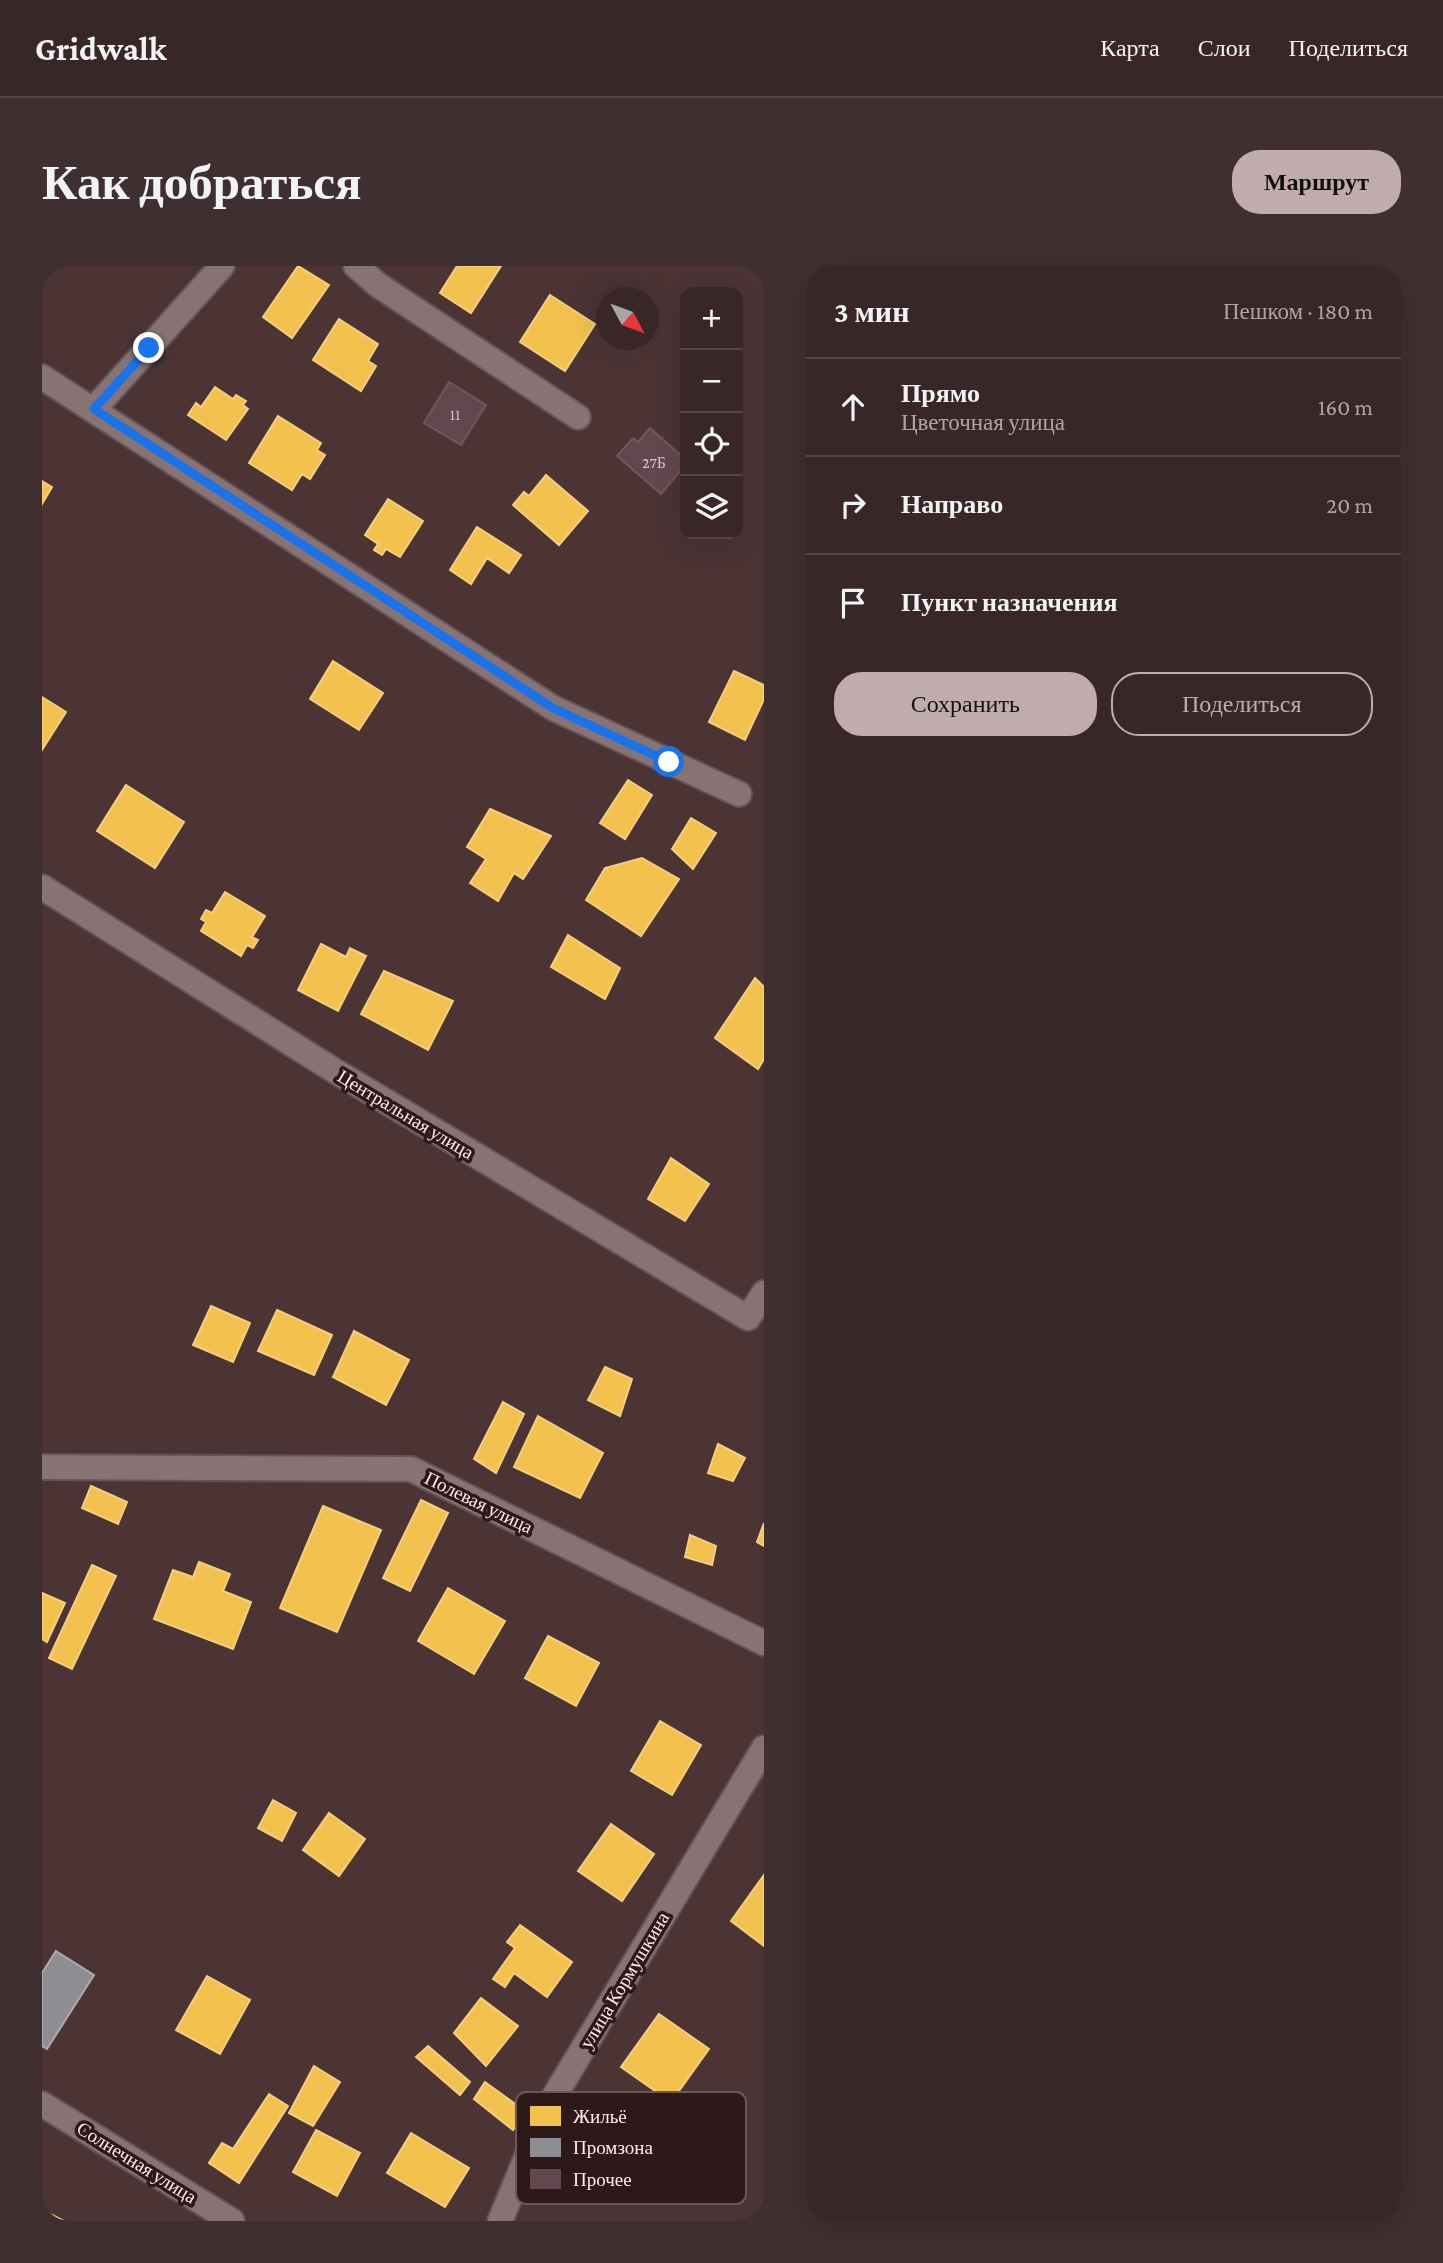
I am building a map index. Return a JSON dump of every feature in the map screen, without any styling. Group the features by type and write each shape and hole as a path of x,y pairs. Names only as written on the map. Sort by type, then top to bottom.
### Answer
{"street":[{"path":"94,409 222,266"},
{"path":"356,266 378,285 578,417"},
{"path":"42,377 553,708 739,794"},
{"name":"Центральная улица","path":"42,887 335,1072 748,1318 764,1293"},
{"name":"Полевая улица","path":"42,1467 411,1469 764,1643"},
{"name":"улица Кормушкина","path":"558,2092 764,1748"},
{"name":"Солнечная улица","path":"42,2104 232,2221"},
{"name":"улица Кормушкина","path":"500,2221 516,2183"}],"building: Жильё":[{"path":"298,266 329,285 292,338 263,317"},
{"path":"457,266 501,266 471,313 440,293"},
{"path":"550,295 595,324 565,371 520,342"},
{"path":"339,319 378,344 368,361 376,366 361,391 313,360"},
{"path":"215,387 233,399 236,395 246,401 243,405 248,409 226,440 188,415 196,403 201,407"},
{"path":"278,416 321,443 317,450 325,455 310,479 302,474 292,490 249,463"},
{"path":"546,475 588,511 559,545 513,505 524,492 529,496"},
{"path":"42,481 52,487 42,504"},
{"path":"388,499 423,521 400,557 386,549 382,555 374,550 378,544 365,535"},
{"path":"477,527 521,555 509,573 487,558 471,584 450,570"},
{"path":"333,661 383,693 359,730 310,699"},
{"path":"734,671 764,685 764,699 745,740 709,722"},
{"path":"42,697 66,712 42,750"},
{"path":"628,780 652,795 625,839 600,823"},
{"path":"126,785 184,822 155,868 97,831"},
{"path":"490,809 551,836 523,879 514,873 498,901 470,883 486,859 467,847"},
{"path":"691,818 716,833 693,869 672,849"},
{"path":"642,858 679,879 641,936 586,900 605,868"},
{"path":"225,892 265,916 252,937 258,940 253,948 247,945 241,956 201,931 206,922 201,919 206,910 212,913"},
{"path":"568,935 620,968 605,999 551,967"},
{"path":"321,944 346,957 350,948 366,956 338,1011 298,990"},
{"path":"384,971 453,1001 428,1050 361,1014"},
{"path":"755,978 764,987 764,1059 758,1069 715,1038"},
{"path":"671,1158 709,1184 685,1221 648,1199"},
{"path":"211,1306 250,1323 233,1362 193,1345"},
{"path":"277,1310 332,1335 314,1375 258,1351"},
{"path":"354,1331 409,1360 386,1405 333,1377"},
{"path":"605,1367 632,1379 620,1416 588,1400"},
{"path":"503,1402 524,1414 496,1473 474,1459"},
{"path":"538,1416 603,1453 580,1498 514,1467"},
{"path":"718,1444 745,1458 733,1481 708,1473"},
{"path":"91,1486 127,1502 118,1524 82,1508"},
{"path":"421,1500 448,1513 410,1591 383,1578"},
{"path":"323,1506 381,1530 337,1632 280,1608"},
{"path":"764,1523 764,1546 757,1542"},
{"path":"690,1535 716,1546 712,1565 685,1557"},
{"path":"199,1562 230,1574 223,1591 251,1602 233,1649 154,1619 173,1570 193,1577"},
{"path":"92,1565 116,1576 72,1669 49,1658"},
{"path":"448,1588 505,1621 474,1674 418,1641"},
{"path":"42,1593 65,1603 47,1642 42,1639"},
{"path":"548,1636 599,1663 576,1706 525,1678"},
{"path":"660,1721 701,1745 672,1795 631,1771"},
{"path":"273,1800 296,1813 282,1841 258,1828"},
{"path":"329,1813 365,1839 339,1876 303,1850"},
{"path":"611,1824 654,1854 622,1901 578,1871"},
{"path":"764,1875 764,1946 731,1921"},
{"path":"520,1925 572,1962 547,1997 514,1973 505,1987 493,1979 515,1948 507,1942"},
{"path":"207,1976 250,2000 220,2054 176,2030"},
{"path":"481,1998 518,2026 486,2066 454,2033"},
{"path":"659,2014 709,2049 678,2092 657,2092 621,2067"},
{"path":"428,2046 470,2082 460,2095 416,2057"},
{"path":"314,2066 340,2082 313,2126 289,2113"},
{"path":"485,2082 516,2104 516,2125 513,2130 474,2099"},
{"path":"269,2094 288,2106 239,2183 209,2163 222,2143 233,2149"},
{"path":"316,2130 360,2153 337,2196 293,2172"},
{"path":"411,2133 469,2168 445,2207 387,2173"},
{"path":"42,2210 64,2221 42,2221"}],"building: Промзона":[{"path":"56,1951 94,1975 47,2049 42,2046 42,1973"}],"building: Прочее":[{"path":"449,382 486,405 461,445 424,423"},
{"path":"650,428 680,455 680,471 661,494 617,456 633,438 638,442"}],"route":[{"path":"149,348 94,409 553,708 669,762"}]}
